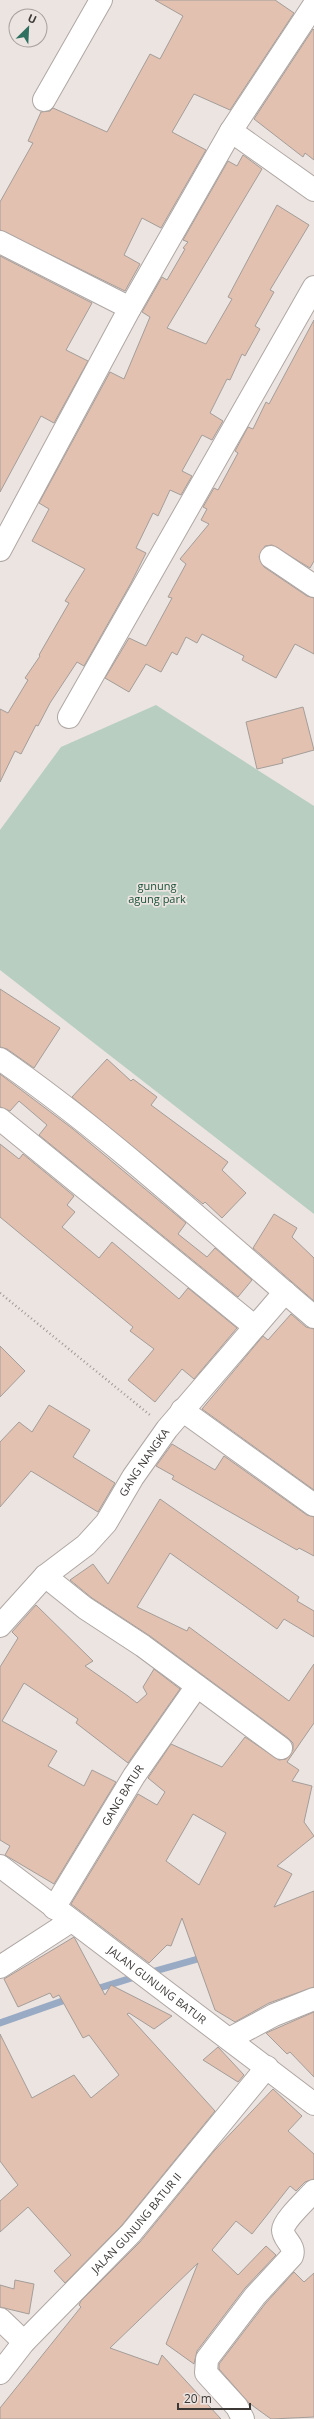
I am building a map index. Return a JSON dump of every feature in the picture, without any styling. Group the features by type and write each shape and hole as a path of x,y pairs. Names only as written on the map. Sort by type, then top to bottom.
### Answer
{"street":[{"path":"44,100 101,0"},
{"path":"0,550 130,308 231,131 314,5"},
{"path":"231,131 314,190"},
{"path":"0,242 130,308"},
{"path":"69,717 314,287"},
{"path":"271,557 314,586"},
{"path":"0,1059 33,1082 130,1161 314,1317"},
{"path":"0,1119 255,1327"},
{"name":"GANG NANGKA","path":"0,1626 45,1576 86,1545 106,1522 167,1428 285,1292"},
{"path":"182,1410 314,1505"},
{"path":"45,1576 85,1608 143,1646 281,1748"},
{"name":"GANG BATUR","path":"63,1914 134,1776 197,1686"},
{"name":"JALAN GUNUNG BATUR","path":"0,1866 314,2104"},
{"path":"0,1967 63,1914"},
{"path":"229,2039 274,2016 314,1999"},
{"name":"JALAN GUNUNG BATUR II","path":"0,2373 24,2342 131,2233 267,2067"},
{"path":"243,2419 236,2407 206,2373 207,2359 255,2296 292,2256 292,2248 283,2232 284,2224 314,2191"},
{"path":"0,2319 24,2342"}],"path":[{"path":"0,1293 167,1428"}],"green space":[{"name":"gunung agung park","path":"156,705 314,806 314,1214 0,970 0,830 61,747"}],"building":[{"path":"155,0 275,0 294,13 230,110 194,94 172,132 206,150 161,228 142,218 124,255 140,264 125,291 0,230 0,202 33,143 28,141 41,112 50,111 53,108 107,132 150,54 160,59 183,16"},
{"path":"313,29 314,160 305,153 303,157 254,119"},
{"path":"243,155 262,169 167,328 206,344 232,299 228,297 277,205 309,225 270,290 274,292 255,326 260,329 245,356 242,354 230,380 227,379 210,413 223,421 212,440 202,435 182,471 192,476 181,495 170,490 158,516 153,513 136,548 146,553 131,583 84,666 77,662 50,703 38,726 36,725 21,754 15,751 0,782 0,709 8,713 28,680 25,678 40,656 39,655 69,603 65,601 85,569 32,541 49,509 39,503 110,372 124,379 150,317 142,312 162,277 167,280 185,249 183,248 188,242 183,240 228,161 237,166"},
{"path":"0,256 92,303 66,350 88,361 54,423 41,416 0,492"},
{"path":"314,320 314,561 310,568 272,545 265,546 259,557 264,567 307,596 314,598 314,654 295,644 276,678 242,660 244,656 202,634 197,643 186,637 177,655 172,652 161,672 146,664 129,692 105,678 129,638 146,646 172,598 168,597 186,564 180,559 209,524 201,520 207,509 203,507 214,488 218,490 238,453 235,451 248,427 253,429 266,402 269,404"},
{"path":"303,707 314,750 282,759 283,763 257,769 246,722"},
{"path":"0,989 60,1028 34,1068 7,1049 0,1047"},
{"path":"107,1059 131,1081 133,1079 157,1097 151,1105 228,1162 222,1170 246,1193 222,1218 205,1202 203,1204 72,1097"},
{"path":"0,1074 73,1129 186,1223 178,1234 207,1257 215,1248 252,1280 238,1297 39,1135 47,1125 19,1101 10,1111 0,1107"},
{"path":"0,1144 19,1159 23,1154 74,1196 67,1205 75,1212 62,1227 99,1258 112,1242 179,1299 188,1288 237,1328 194,1379 182,1369 155,1402 128,1380 154,1349 130,1331 133,1327 0,1217"},
{"path":"274,1214 297,1228 292,1237 314,1258 314,1301 253,1248"},
{"path":"291,1314 306,1327 314,1329 314,1490 202,1409 263,1336 268,1340"},
{"path":"0,1346 25,1371 0,1397"},
{"path":"49,1405 90,1430 73,1457 115,1483 98,1512 31,1471 0,1507 0,1442 19,1422 32,1432"},
{"path":"172,1444 215,1470 224,1456 307,1515 314,1517 314,1556 299,1548 297,1550 172,1479 174,1476 156,1466"},
{"path":"160,1499 299,1597 297,1601 314,1611 314,1637 284,1619 277,1629 170,1553 137,1607 187,1631 189,1627 289,1701 314,1664 314,1723 287,1762 299,1770 292,1781 312,1786 304,1822 314,1836 277,1866 292,1874 274,1907 314,1891 314,1987 269,2003 235,2022 215,2010 182,1918 171,1946 167,1945 149,1963 71,1904 138,1794 157,1805 165,1792 148,1778 171,1744 222,1767 245,1737 279,1760 286,1759 293,1750 293,1743 150,1636 92,1598 70,1580 93,1564 108,1584","holes":["193,1814 226,1833 199,1885 166,1861"]},
{"path":"36,1605 93,1661 85,1666 137,1703 147,1694 143,1687 154,1669 180,1689 128,1763 76,1723 78,1719 24,1683 2,1721 57,1751 48,1766 84,1786 92,1770 116,1782 54,1884 5,1855 10,1846 0,1840 0,1667 18,1638 12,1632"},
{"path":"74,1937 105,1995 111,1985 172,2016 154,2029 129,2013 127,2014 215,2111 122,2225 65,2283 54,2271 71,2255 28,2207 0,2232 0,2201 18,2185 0,2161 0,2034 32,2098 74,2075 91,2098 119,2075 89,2035 83,2038 59,1995 53,1998 50,1993 18,2007 4,1979"},
{"path":"314,2012 314,2077 290,2052 287,2054 266,2033"},
{"path":"218,2047 244,2075 238,2082 203,2060"},
{"path":"273,2089 302,2116 288,2131 314,2154 314,2179 305,2182 296,2191 290,2186 252,2234 236,2221 212,2250 238,2275 266,2246 276,2255 245,2288 197,2351 194,2364 166,2344 198,2263 110,2348 158,2365 162,2355 221,2419 0,2419 0,2408 81,2307 79,2305 81,2301 140,2242 214,2151"},
{"path":"294,2272 304,2282 314,2273 314,2417 271,2419 249,2403 219,2369 219,2364 265,2304"},
{"path":"15,2280 34,2284 29,2314 0,2307 0,2285 14,2289"}],"waterway":[{"path":"148,1973 205,1957"},
{"path":"93,1990 138,1976"},
{"path":"0,2023 71,1998"}]}
